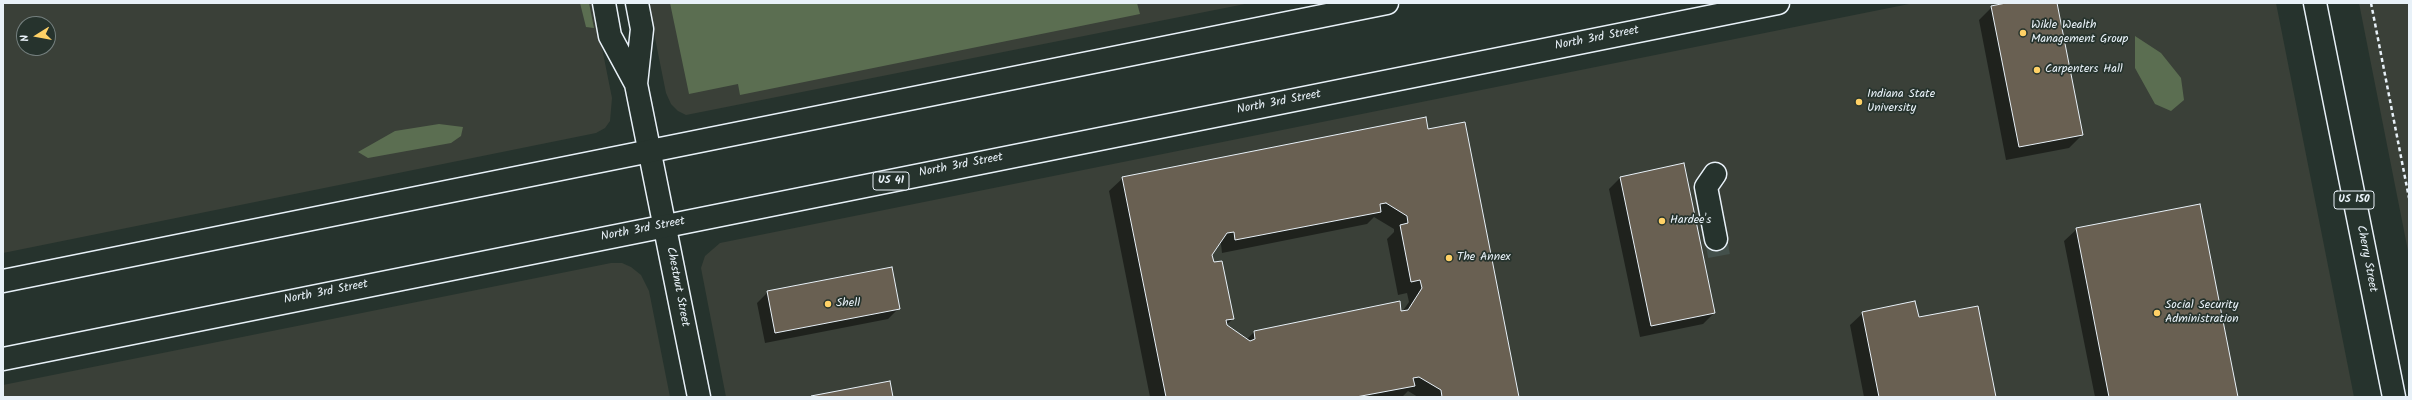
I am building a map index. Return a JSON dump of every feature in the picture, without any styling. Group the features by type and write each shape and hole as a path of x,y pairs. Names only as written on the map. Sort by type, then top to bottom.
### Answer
{"main road":[{"name":"Chestnut Street","path":"604,3 610,36 636,84"},
{"name":"Chestnut Street","path":"637,3 642,29 636,84 699,397"},
{"path":"3,281 1387,3"},
{"name":"North 3rd Street","path":"3,359 1753,5 1778,3"},
{"name":"Cherry Street","path":"2315,3 2394,397"},
{"path":"1715,174 1706,187 1716,239"}],"path":[{"path":"2372,3 2409,198"}],"shaded area":[{"path":"3,3 593,3 612,98 610,121 605,128 596,133 3,253"},
{"path":"648,3 1250,3 686,115 678,111 671,104 666,93"},
{"name":"Indiana State University","path":"1914,3 2276,3 2354,397 726,397 701,268 705,256 720,243"},
{"path":"2359,3 2409,3 2409,256"},
{"path":"611,263 622,263 631,267 641,275 649,291 670,397 3,397 3,385"}],"green space":[{"path":"580,3 589,3 594,28 586,27"},
{"path":"670,3 1137,3 1140,14 740,95 738,84 689,94"},
{"path":"2135,36 2161,53 2181,78 2184,100 2171,111 2155,104 2135,68"},
{"path":"439,124 463,127 461,136 451,143 368,158 358,152 395,131"}],"building":[{"name":"Carpenters Hall","path":"2006,3 2057,3 2083,135 2019,147 1991,6"},
{"name":"The Annex","path":"1426,117 1428,129 1465,122 1519,397 1442,397 1441,390 1419,377 1413,378 1415,386 1356,397 1166,397 1122,177","holes":["1386,203 1407,216 1408,223 1400,225 1411,282 1420,280 1422,288 1408,310 1401,311 1400,301 1254,331 1255,339 1250,341 1227,325 1226,320 1234,319 1222,261 1214,262 1212,255 1227,233 1234,232 1235,240 1381,212 1380,204"]},
{"path":"1684,163 1715,313 1651,326 1620,177"},
{"name":"Social Security Administration","path":"2200,204 2238,397 2109,397 2076,228"},
{"path":"892,267 900,309 775,333 767,291"},
{"path":"1915,301 1919,317 1978,306 1996,397 1879,397 1862,312"},
{"path":"890,381 893,397 811,396"}],"tunnel":[{"path":"1716,239 1719,256"}],"place":[{"name":"Wikle Wealth Management Group","path":"2023,33"},
{"name":"Carpenters Hall","path":"2037,70"},
{"name":"Indiana State University","path":"1859,102"},
{"name":"Hardee's","path":"1662,221"},
{"name":"The Annex","path":"1449,258"},
{"name":"Shell","path":"828,304"},
{"name":"Social Security Administration","path":"2157,313"}]}
